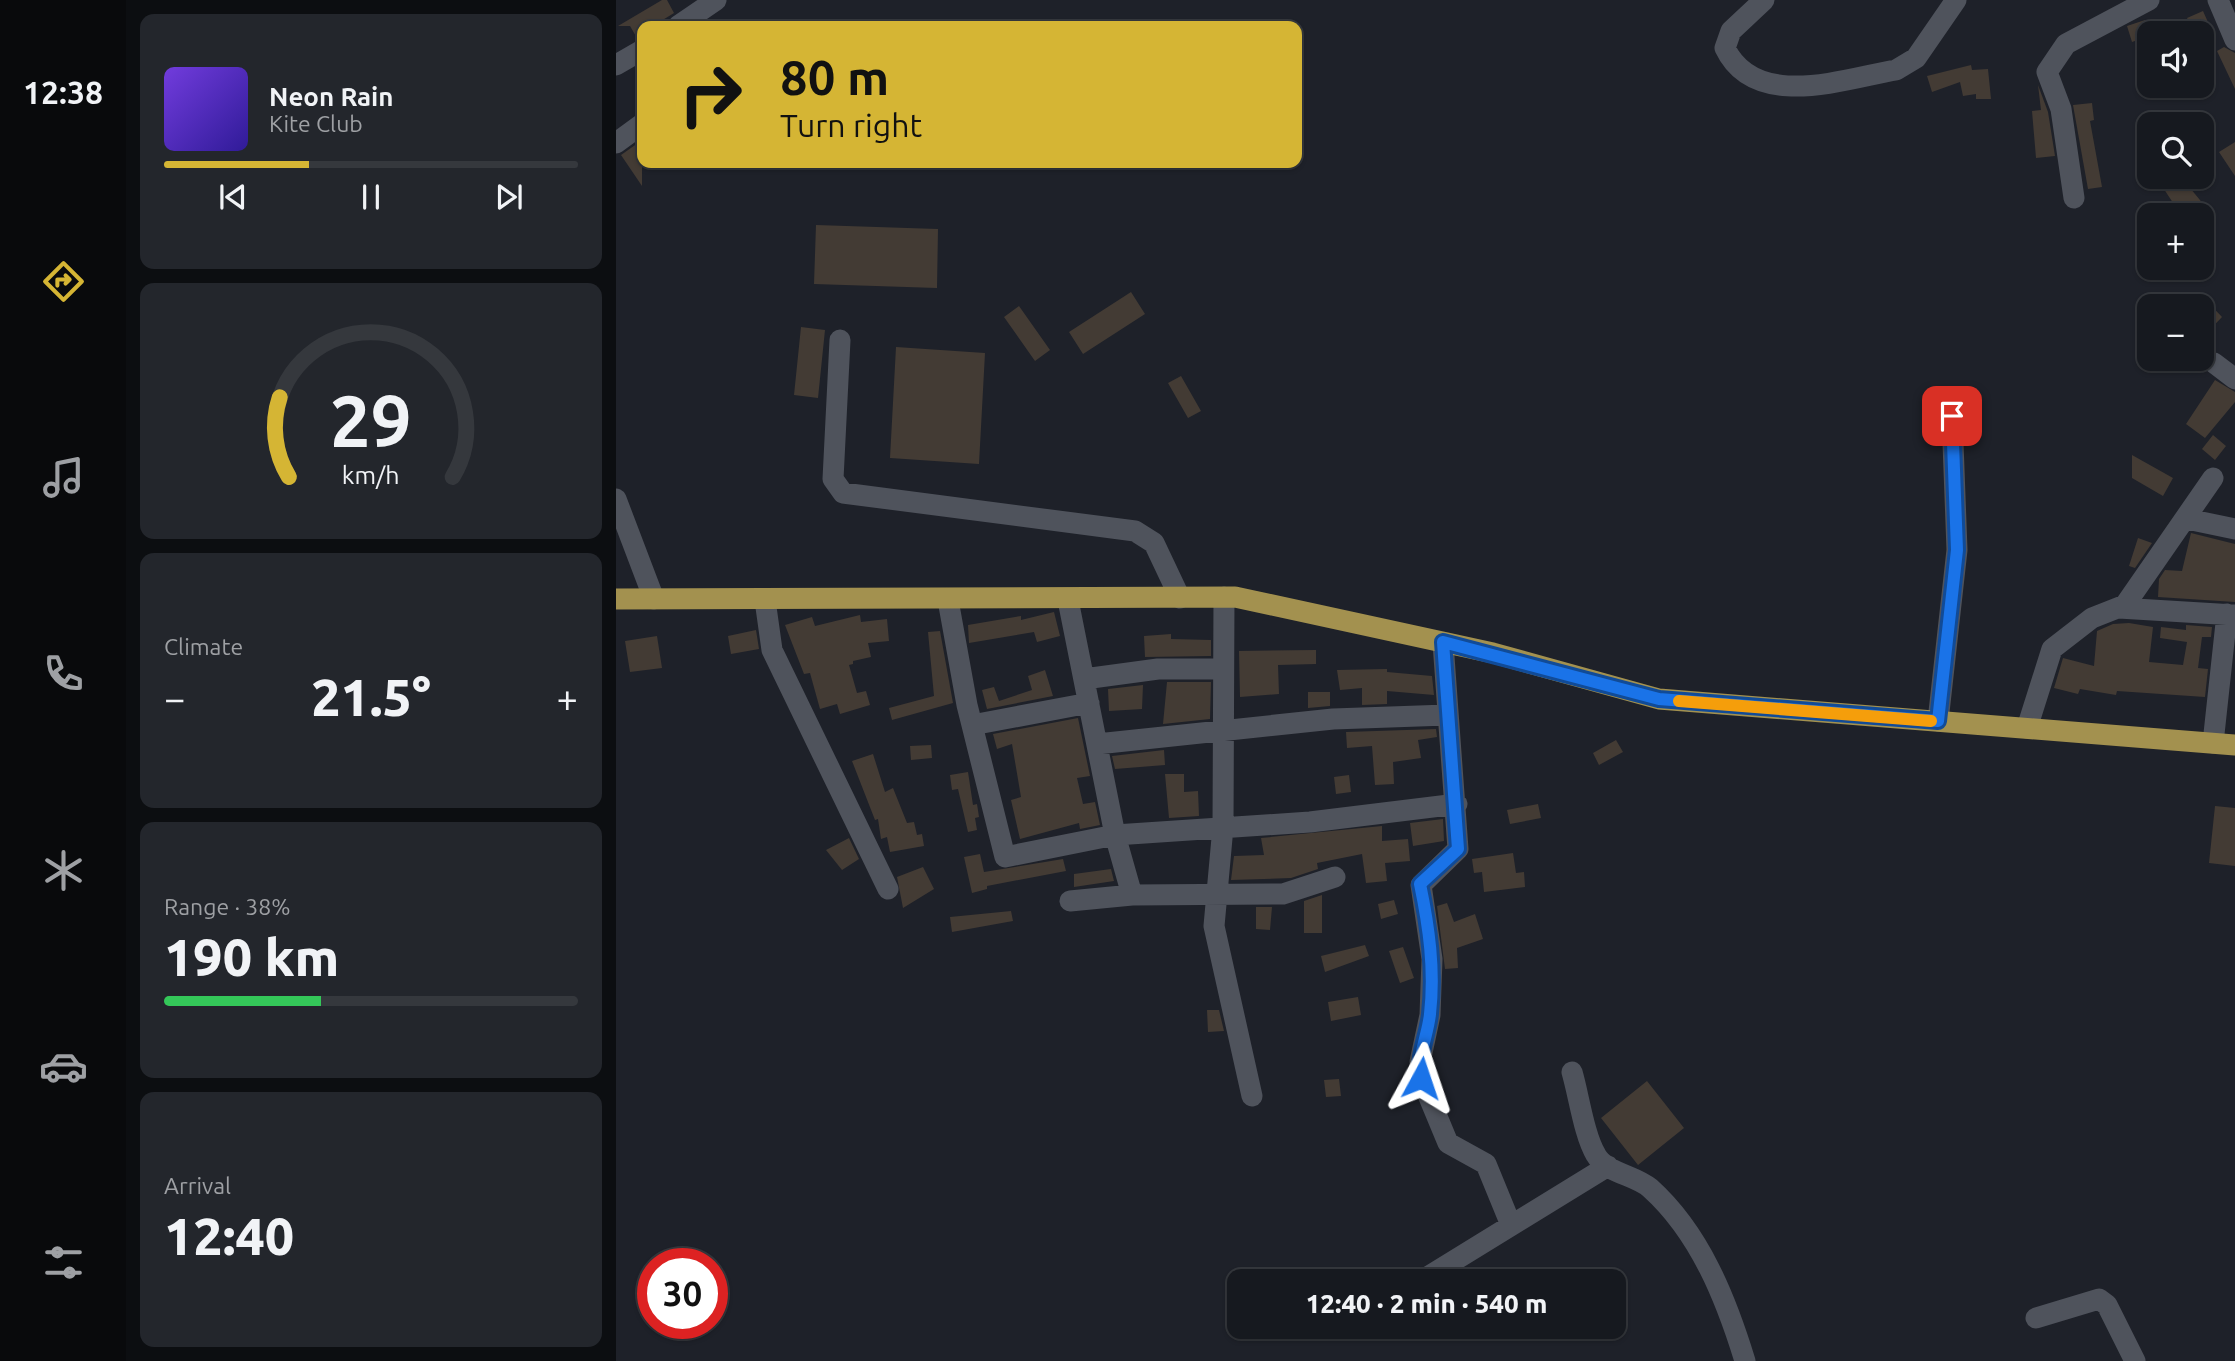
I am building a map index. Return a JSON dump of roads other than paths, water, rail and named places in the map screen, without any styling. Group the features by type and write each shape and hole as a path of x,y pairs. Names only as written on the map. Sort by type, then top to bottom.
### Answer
{"main road":[{"path":"616,600 1068,600 1235,597 1443,642 1659,699 2235,744"}],"street":[{"path":"685,21 716,0"},
{"path":"1764,0 1731,30 1725,48 1735,64 1745,73 1797,88 1896,70 1908,65 1956,0"},
{"path":"2074,198 2061,110 2047,72 2066,44 2149,0"},
{"path":"2218,0 2235,40"},
{"path":"616,65 637,53"},
{"path":"616,143 637,128"},
{"path":"840,341 833,479 843,493 1135,531 1154,543 1180,598"},
{"path":"2214,363 2235,379"},
{"path":"1938,721 1957,550 1952,416"},
{"path":"2027,728 2052,649 2092,618 2119,608 2128,601 2213,478"},
{"path":"616,499 654,600"},
{"path":"2187,519 2235,529"},
{"path":"1224,597 1223,827 1214,926 1252,1096"},
{"path":"765,600 772,650 888,889"},
{"path":"948,600 972,725 1005,856 1115,835 1310,822 1457,804"},
{"path":"1068,600 1115,835 1132,895"},
{"path":"2119,608 2231,615 2213,743"},
{"path":"1443,642 1447,715 1457,804 1458,849 1420,884 1432,959 1430,1015 1420,1070 1444,1137 1452,1147 1486,1164 1511,1225"},
{"path":"1084,679 1157,669 1223,669"},
{"path":"972,725 1088,703"},
{"path":"1097,744 1223,733 1333,719 1447,715"},
{"path":"1070,901 1132,895 1283,894 1335,877"},
{"path":"1572,1072 1594,1153 1608,1166 1645,1184 1687,1230 1727,1304 1745,1361"},
{"path":"1440,1269 1608,1166"},
{"path":"2036,1318 2099,1299 2107,1305 2135,1361"}]}
